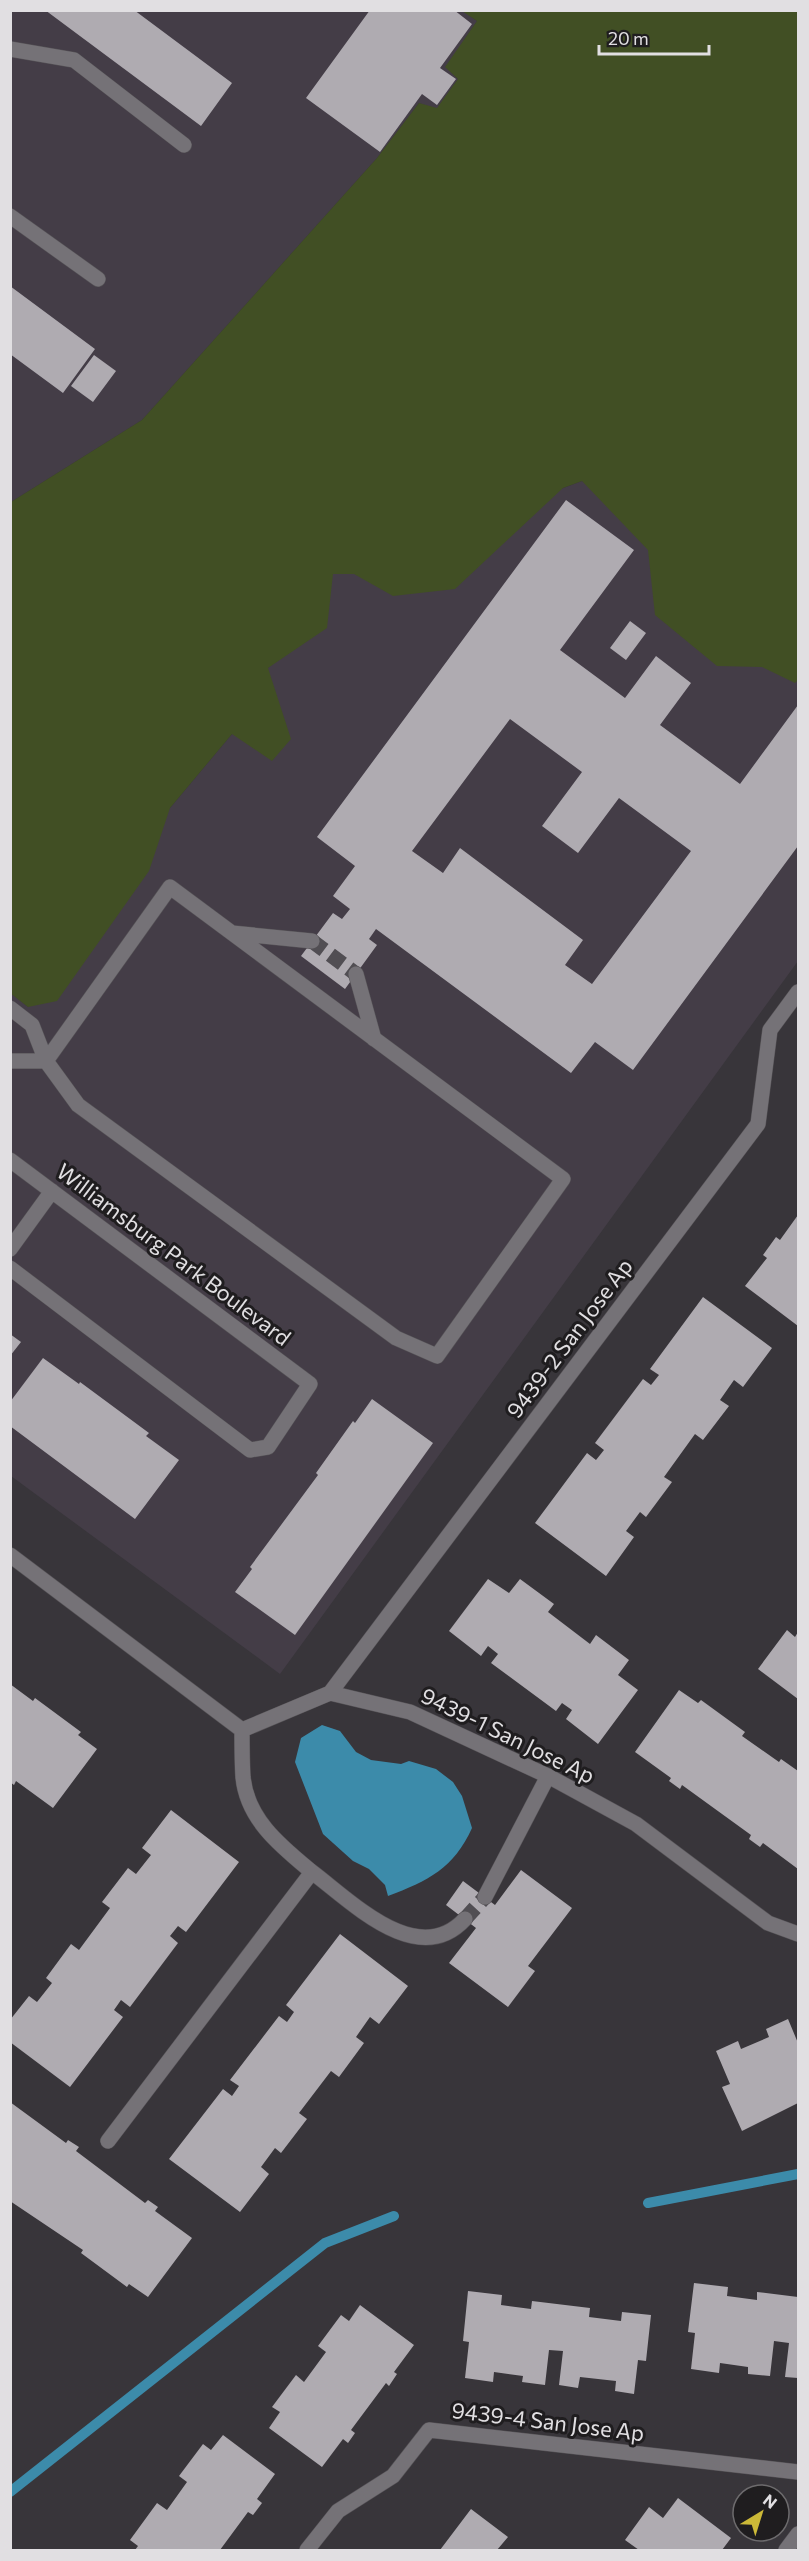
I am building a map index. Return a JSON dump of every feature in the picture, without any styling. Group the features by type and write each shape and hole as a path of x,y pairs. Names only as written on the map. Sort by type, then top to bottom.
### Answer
{"street":[{"path":"10,49 74,60 184,145"},
{"path":"10,216 98,279"},
{"path":"10,1008 32,1025 46,1061 78,1105 396,1338 436,1356 563,1179 170,887 46,1061"},
{"path":"232,933 312,941"},
{"path":"356,974 374,1039"},
{"name":"9439-2 San Jose Ap","path":"330,1693 758,1124 770,1030 798,992"},
{"path":"10,1061 46,1061"},
{"name":"Williamsburg Park Boulevard","path":"10,1160 310,1383 268,1447 250,1450 10,1268"},
{"path":"10,1249 52,1191"},
{"path":"10,1555 242,1730"},
{"path":"242,1730 330,1693"},
{"name":"9439-1 San Jose Ap","path":"330,1693 410,1712 548,1776 636,1824 768,1923 798,1934"},
{"path":"242,1730 243,1780 258,1820 277,1843 385,1926 408,1936 433,1938 456,1929 465,1919"},
{"path":"485,1897 548,1776"},
{"path":"108,2141 312,1872"},
{"name":"9439-4 San Jose Ap","path":"307,2550 338,2511 393,2476 429,2430 798,2472"},
{"path":"786,2550 798,2534"}],"shaded area":[{"path":"462,10 477,21 446,67 458,79 437,109 419,103 377,158 142,420 11,502 11,11"},
{"path":"582,481 798,639 798,961 280,1674 11,1476 11,993 28,1007 170,808 232,734 268,668 333,574"}],"green space":[{"path":"462,11 798,11 798,680 795,683 762,667 717,666 655,615 648,550 582,481 563,488 455,589 393,596 354,574 333,574 327,628 268,668 291,739 272,761 232,734 170,808 149,871 57,1001 28,1007 10,993 11,502 142,420 377,158 419,103 437,108 458,79 445,67 477,21"}],"water":[{"path":"322,1725 340,1731 356,1752 371,1760 401,1764 409,1761 436,1769 453,1782 462,1796 472,1828 465,1842 448,1863 415,1885 388,1896 385,1885 369,1869 353,1861 323,1834 295,1762 301,1738"}],"building":[{"path":"45,10 134,10 232,83 201,126"},
{"path":"370,10 454,10 472,24 440,68 456,79 437,105 422,94 380,152 306,98"},
{"path":"10,286 95,349 63,393 10,354"},
{"path":"94,355 116,371 93,402 71,386"},
{"path":"566,500 634,550 560,650 625,698 656,656 691,683 660,725 740,784 798,705 798,846 633,1070 595,1042 571,1073 376,929 369,939 377,945 345,989 301,956 333,913 342,919 350,909 333,896 355,866 317,837","holes":["510,719 582,772 542,826 578,853 619,798 691,851 592,984 565,965 583,940 460,848 443,873 412,851"]},
{"path":"630,621 646,633 626,660 610,648"},
{"path":"798,1215 798,1326 745,1286 767,1258 763,1255 776,1237 780,1240"},
{"path":"703,1297 772,1348 743,1387 734,1380 720,1400 729,1406 703,1440 695,1434 664,1477 672,1482 646,1517 640,1512 626,1531 634,1537 606,1576 535,1523 587,1453 596,1460 604,1450 595,1443 643,1379 651,1385 659,1375 650,1369"},
{"path":"10,1334 21,1342 10,1356"},
{"path":"43,1358 149,1433 146,1436 179,1460 135,1519 10,1426 10,1402"},
{"path":"372,1399 433,1443 295,1635 235,1592 252,1569 250,1567 318,1475 316,1473 353,1421 355,1423"},
{"path":"488,1579 509,1593 520,1579 554,1604 548,1612 590,1644 596,1635 629,1660 618,1675 638,1690 598,1744 566,1719 572,1710 562,1703 556,1711 491,1663 498,1654 488,1646 481,1656 449,1631"},
{"path":"787,1630 795,1637 798,1632 798,1699 758,1669"},
{"path":"10,1684 33,1701 35,1698 81,1732 78,1735 97,1749 53,1808 16,1781 14,1785 10,1782"},
{"path":"679,1690 698,1703 701,1700 745,1732 742,1736 779,1762 781,1759 798,1771 798,1869 763,1843 760,1847 749,1839 751,1835 682,1785 680,1789 669,1781 671,1778 635,1752"},
{"path":"171,1810 239,1862 186,1932 178,1926 170,1936 178,1943 130,2007 121,2000 114,2010 123,2017 70,2087 10,2042 10,2020 29,1996 37,2002 52,1983 46,1978 71,1944 79,1950 110,1908 102,1902 128,1868 136,1874 151,1855 142,1848"},
{"path":"521,1870 572,1908 528,1966 535,1971 508,2007 449,1963 476,1928 446,1905 463,1881 495,1905"},
{"path":"340,1934 408,1986 379,2024 370,2017 356,2037 364,2043 339,2077 331,2071 299,2113 307,2119 281,2153 275,2148 261,2167 269,2174 240,2212 169,2159 223,2089 232,2096 239,2086 230,2080 279,2016 287,2022 294,2012 286,2005"},
{"path":"788,2019 798,2043 798,2103 742,2131 722,2087 730,2084 716,2051 738,2041 741,2049 769,2037 766,2029"},
{"path":"10,2102 66,2143 68,2140 79,2147 76,2151 145,2203 148,2200 158,2207 155,2211 192,2238 148,2297 129,2284 127,2287 81,2253 83,2250 10,2201"},
{"path":"694,2283 728,2287 727,2296 757,2300 757,2292 798,2297 798,2378 785,2377 789,2343 774,2341 770,2376 748,2374 748,2367 720,2363 719,2373 691,2369 695,2333 688,2332"},
{"path":"468,2291 502,2295 501,2305 531,2309 532,2301 590,2308 589,2317 621,2321 622,2312 651,2315 646,2361 638,2360 634,2394 615,2391 616,2381 580,2377 578,2388 559,2385 563,2351 549,2350 545,2385 522,2382 523,2376 494,2372 493,2382 465,2378 469,2342 463,2341"},
{"path":"360,2305 414,2345 394,2372 397,2374 389,2386 386,2383 351,2430 355,2433 348,2443 343,2439 322,2467 269,2428 280,2412 272,2407 296,2375 304,2382 326,2352 318,2346 341,2315 349,2321"},
{"path":"223,2435 275,2474 257,2499 262,2503 253,2515 248,2512 220,2550 135,2550 138,2546 130,2540 157,2503 167,2510 187,2482 179,2476 203,2444 211,2450"},
{"path":"678,2498 731,2538 722,2550 639,2550 625,2540 649,2507 663,2518"},
{"path":"471,2509 508,2537 497,2550 440,2550"}],"waterway":[{"path":"648,2203 798,2174"},
{"path":"10,2492 325,2243 394,2216"}],"tunnel":[{"path":"312,941 356,974"},
{"path":"465,1919 485,1897"}]}
